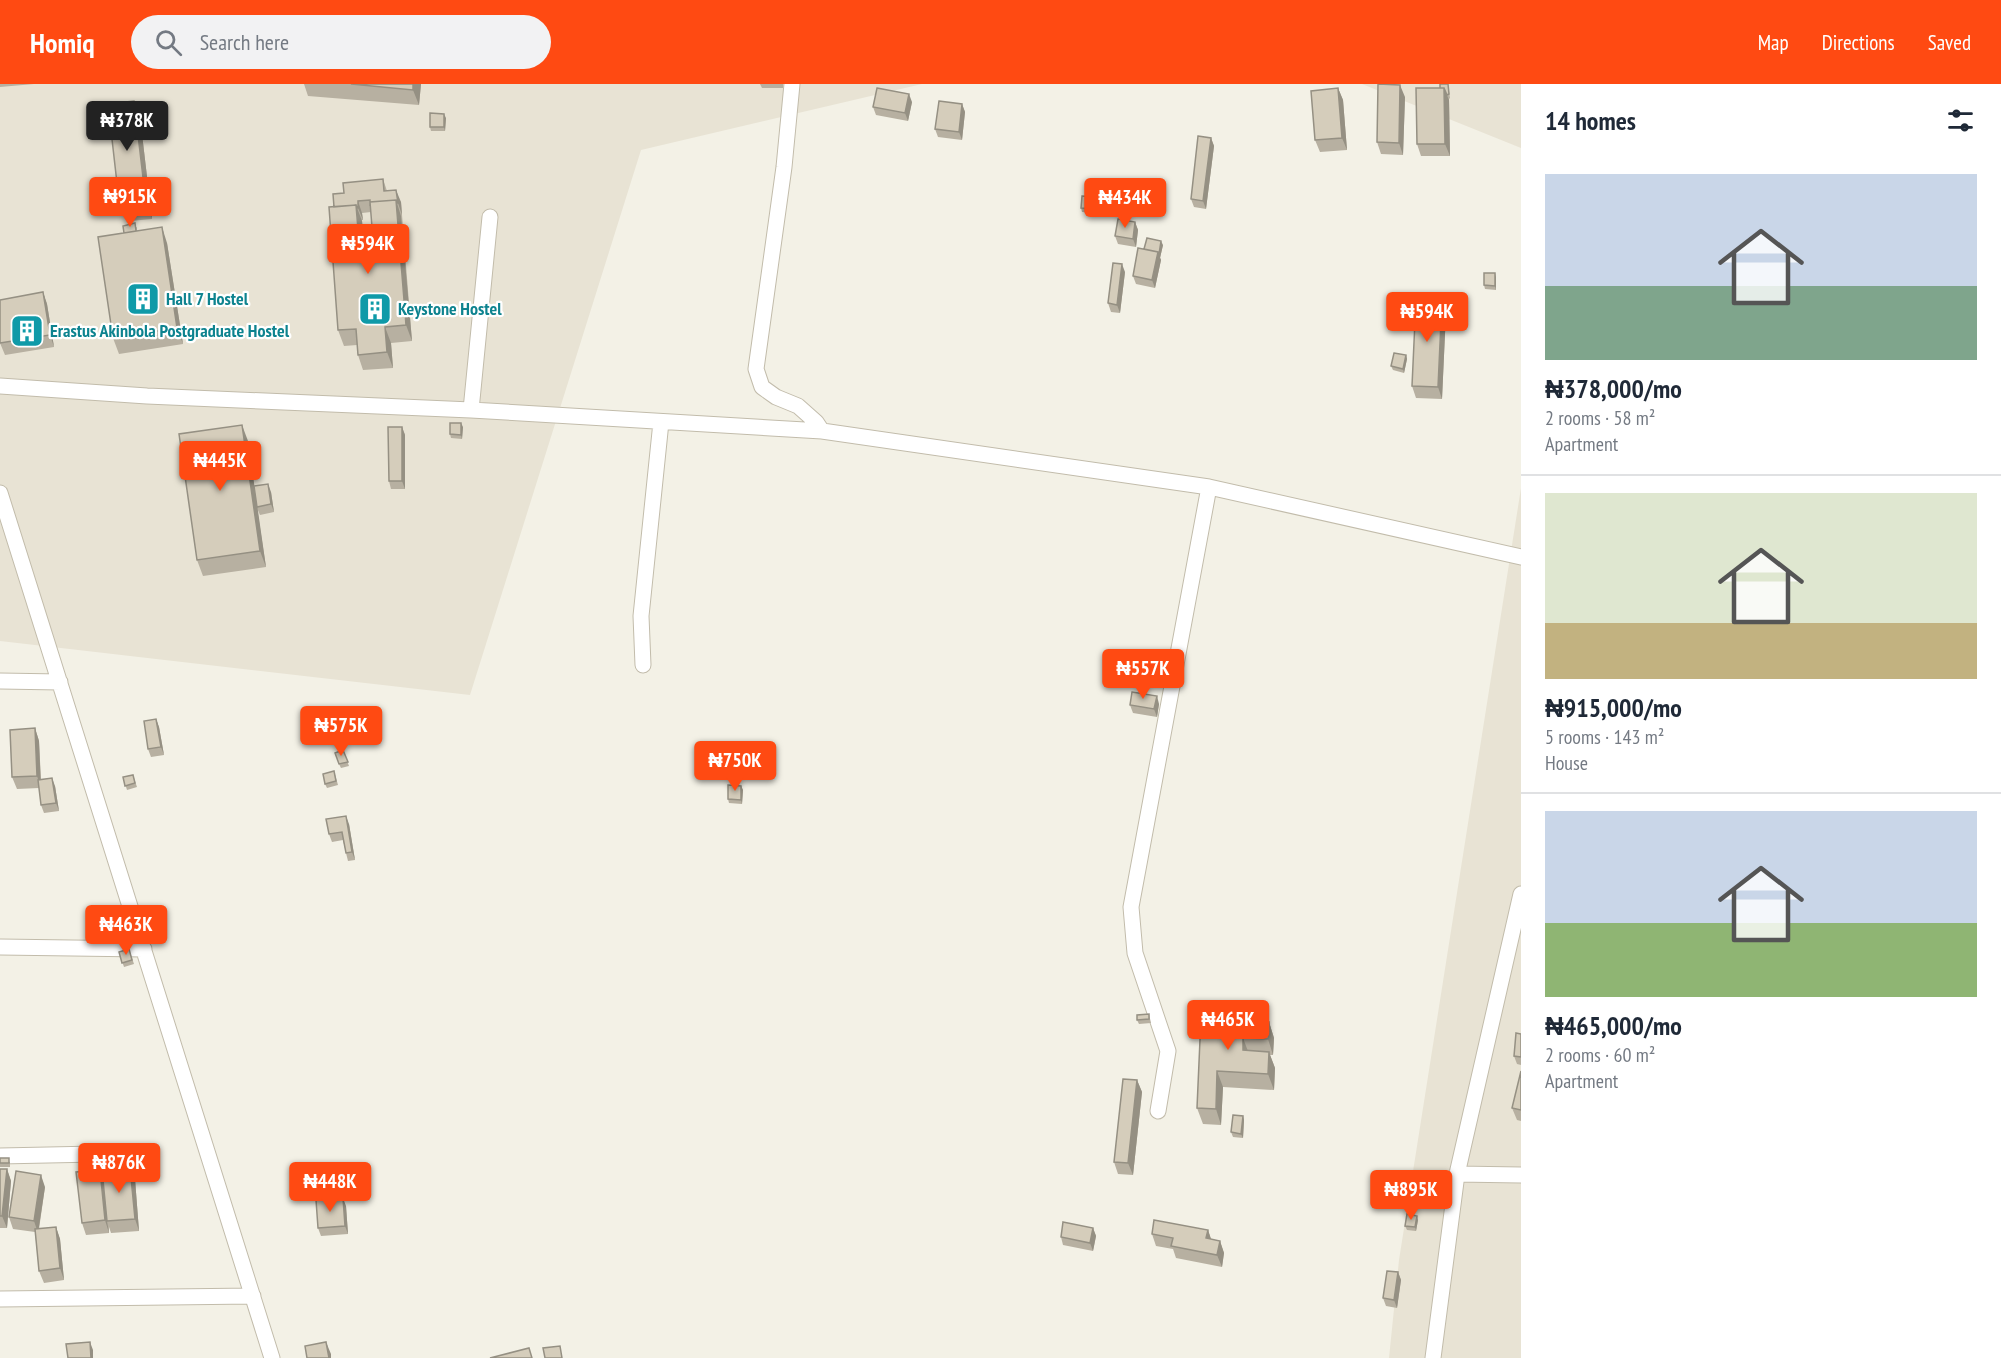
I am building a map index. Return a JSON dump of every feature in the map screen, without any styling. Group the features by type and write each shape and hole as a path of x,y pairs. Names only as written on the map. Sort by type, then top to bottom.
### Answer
{"street":[{"path":"792,84 784,167 756,369 762,387 776,397 798,406 816,422 822,432"},
{"path":"471,410 490,217"},
{"path":"0,386 147,396 471,410 822,432 1209,487 1521,556"},
{"path":"643,665 641,616 661,422"},
{"path":"1158,1111 1168,1051 1135,953 1131,907 1209,487"},
{"path":"0,493 272,1358"},
{"path":"0,681 60,682"},
{"path":"1432,1358 1457,1174 1521,894"},
{"path":"0,947 144,949"},
{"path":"0,1156 144,1154"},
{"path":"1457,1174 1521,1175"},
{"path":"0,1299 253,1296"}],"shaded area":[{"path":"0,84 922,84 641,150 470,695 0,641"},
{"path":"1362,84 1521,84 1521,148"},
{"path":"1521,488 1521,1358 1389,1358 1399,1260"}],"building":[{"path":"351,84 413,84 413,90"},
{"path":"1378,84 1400,85 1399,143 1377,142"},
{"path":"1440,84 1448,84 1449,94 1447,95 1444,88 1440,88"},
{"path":"877,88 909,94 905,113 873,107"},
{"path":"1338,88 1342,138 1315,140 1311,91"},
{"path":"1416,88 1444,88 1445,144 1417,144"},
{"path":"134,101 146,203 125,205 123,191 118,192 108,104"},
{"path":"939,101 962,104 959,132 935,129"},
{"path":"430,113 444,114 444,127 430,127"},
{"path":"1198,136 1211,138 1203,201 1191,199"},
{"path":"383,179 384,191 396,190 398,203 396,200 370,202 370,200 358,201 358,208 356,205 334,207 333,194 344,193 343,183"},
{"path":"1082,196 1095,197 1094,209 1081,208"},
{"name":"Keystone Hostel","path":"396,200 406,325 385,327 387,352 358,355 356,329 338,330 329,207 356,205 360,254 374,252 370,202"},
{"path":"1118,219 1135,222 1133,239 1115,236"},
{"path":"135,223 136,231 124,233 123,226"},
{"name":"Hall 7 Hostel","path":"162,227 177,328 113,338 98,237"},
{"path":"1147,238 1161,241 1159,254 1144,249"},
{"path":"1138,248 1158,252 1152,280 1133,276"},
{"path":"1113,263 1122,264 1117,305 1108,303"},
{"path":"1484,273 1495,273 1495,286 1484,285"},
{"name":"Erastus Akinbola Postgraduate Hostel","path":"43,292 50,335 0,343 0,300"},
{"path":"1416,299 1442,300 1438,387 1412,386"},
{"path":"1394,353 1406,355 1403,369 1391,366"},
{"path":"450,423 461,423 461,435 450,434"},
{"path":"242,425 260,551 197,560 179,434"},
{"path":"388,427 402,427 402,481 389,481"},
{"path":"268,484 271,504 257,507 254,486"},
{"path":"1132,692 1157,696 1154,709 1130,705"},
{"path":"156,719 161,747 148,749 144,721"},
{"path":"35,728 37,776 12,777 10,730"},
{"path":"343,750 348,762 339,764 335,753"},
{"path":"334,771 336,781 325,784 323,774"},
{"path":"133,775 135,783 125,786 123,777"},
{"path":"52,778 56,803 41,805 38,780"},
{"path":"728,785 741,786 741,800 728,799"},
{"path":"346,816 352,852 346,853 342,832 329,834 326,819"},
{"path":"129,949 132,960 122,963 119,952"},
{"path":"1228,1001 1245,1001 1244,1021 1269,1022 1268,1039 1243,1038 1243,1050 1269,1052 1268,1074 1217,1071 1216,1109 1197,1108 1201,1017 1227,1018"},
{"path":"1149,1014 1149,1019 1137,1020 1137,1015"},
{"path":"1516,1033 1521,1034 1521,1057 1514,1056"},
{"path":"1521,1071 1521,1110 1512,1108"},
{"path":"1123,1079 1137,1080 1128,1163 1114,1162"},
{"path":"1233,1115 1243,1116 1241,1134 1231,1132"},
{"path":"0,1158 9,1158 9,1163 0,1163"},
{"path":"130,1167 135,1219 107,1221 102,1170"},
{"path":"0,1169 7,1169 2,1216 0,1216"},
{"path":"100,1170 105,1220 82,1223 76,1172"},
{"path":"16,1171 41,1175 34,1221 9,1217"},
{"path":"1413,1173 1432,1174 1432,1184 1412,1183"},
{"path":"343,1198 345,1226 318,1228 316,1200"},
{"path":"1407,1214 1417,1216 1415,1227 1405,1226"},
{"path":"1154,1220 1208,1230 1206,1238 1220,1241 1217,1255 1171,1246 1173,1238 1152,1234"},
{"path":"1063,1222 1093,1228 1090,1243 1061,1237"},
{"path":"56,1227 60,1268 39,1271 35,1229"},
{"path":"1387,1271 1398,1272 1394,1300 1383,1298"},
{"path":"90,1342 91,1358 68,1358 66,1344"},
{"path":"326,1342 329,1358 307,1358 305,1346"},
{"path":"560,1346 562,1358 545,1358 543,1348"},
{"path":"529,1348 532,1358 490,1358"}],"place":[{"name":"Hall 7 Hostel","path":"143,299"},
{"name":"Keystone Hostel","path":"375,309"},
{"name":"Erastus Akinbola Postgraduate Hostel","path":"27,331"}]}
